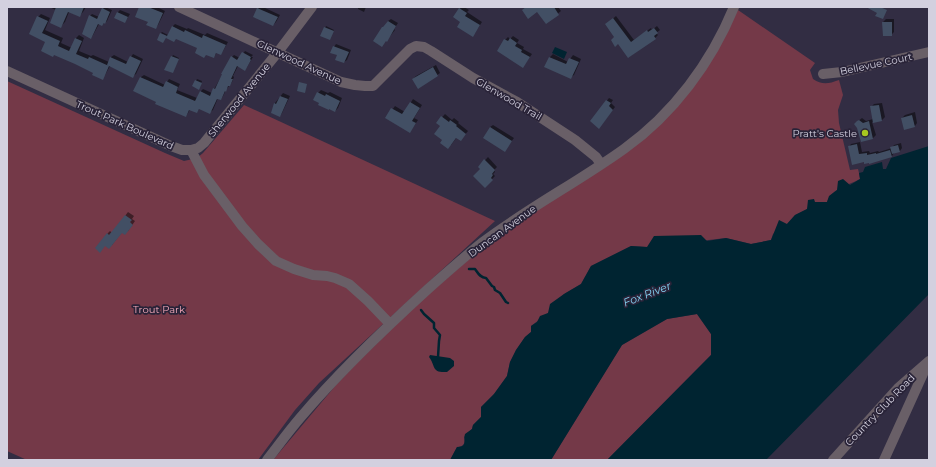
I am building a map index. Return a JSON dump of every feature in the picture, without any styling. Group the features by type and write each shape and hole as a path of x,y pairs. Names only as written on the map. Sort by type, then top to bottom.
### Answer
{"street":[{"name":"Glenwood Avenue","path":"180,7 342,82 355,86 372,86 376,84 410,49"},
{"name":"Sherwood Avenue","path":"191,150 198,148 204,143 278,52 312,7"},
{"name":"Duncan Avenue","path":"267,460 299,419 333,381 390,324 444,275 483,242 537,204 624,149 658,120 677,100 696,76 723,32 734,7"},
{"name":"Glenwood Trail","path":"410,49 416,46 424,47 473,78 517,102 576,140 596,157 601,164"},
{"name":"Bellevue Court","path":"823,74 842,72 929,52"},
{"name":"Trout Park Boulevard","path":"7,72 172,146 182,150 191,150"},
{"path":"191,150 204,175 242,226 276,261 306,273 335,278 349,284 390,324"},
{"path":"884,460 929,361"},
{"name":"Country Club Road","path":"833,460 898,388 929,361"}],"green space":[{"path":"738,10 815,63 810,70 813,79 825,83 839,80 843,95 838,110 839,123 850,170 858,169 860,179 836,191 827,202 815,202 807,209 795,215 787,224 773,234 771,240 751,244 726,238 647,247 631,246 591,266 581,284 564,294 548,313 531,326 531,332 525,337 510,362 507,376 494,394 481,407 481,417 464,437 464,444 457,447 450,460 273,460 336,385 416,305 467,261 537,209 661,123"},
{"name":"Trout Park","path":"7,81 184,161 197,158 203,153 244,105 495,221 319,383 295,410 258,460 27,460 7,451"},
{"path":"697,314 711,334 711,355 607,460 551,460 622,345 667,319"}],"water":[{"path":"555,47 567,52 564,59 552,53"},
{"name":"Fox River","path":"929,146 929,294 766,460 607,460 711,355 711,334 697,314 667,319 622,345 551,460 450,460 457,447 463,446 465,434 472,429 473,425 481,417 481,407 494,394 507,376 510,362 525,337 531,332 531,326 537,322 540,316 548,313 550,304 581,284 591,266 631,246 647,247 654,236 701,235 707,241 726,238 751,244 771,240 779,220 787,224 795,215 807,209 808,200 814,199 815,202 827,202 829,196 837,190 838,181 843,179 850,185 860,179 859,173 863,172 865,167 882,162 883,169 886,169 891,158"},
{"path":"430,355 450,358 454,361 454,366 447,372 438,371 429,357"}],"building":[{"path":"56,7 84,7 80,17 68,12 61,28 50,23"},
{"path":"139,7 148,7 163,13 156,29 146,25 148,22 135,17"},
{"path":"526,7 554,7 559,15 546,24 537,12 528,19 522,10"},
{"path":"866,7 880,7 887,10 883,19 875,16 877,13"},
{"path":"102,8 110,12 105,24 104,23 102,26 98,24 91,39 82,34 89,15 97,19"},
{"path":"257,8 278,17 273,26 253,17"},
{"path":"459,8 467,13 465,16 480,25 473,37 457,27 460,22 453,17"},
{"path":"117,12 128,17 125,23 114,18"},
{"path":"37,16 48,21 42,33 60,41 58,46 69,51 75,38 82,41 76,54 88,59 89,57 109,66 103,80 75,64 54,55 53,57 41,51 45,42 29,34"},
{"path":"613,18 631,42 647,30 648,32 654,28 658,33 654,36 656,39 628,58 618,44 615,47 611,40 614,37 605,24"},
{"path":"388,21 396,26 387,42 386,41 382,47 373,41"},
{"path":"882,22 892,22 892,36 883,36"},
{"path":"172,26 202,38 203,35 226,45 221,55 216,53 214,58 206,55 204,58 195,53 197,48 176,39 174,42 166,38"},
{"path":"324,27 334,31 330,40 320,36"},
{"path":"160,33 167,36 163,43 157,40"},
{"path":"510,38 517,43 515,46 522,50 521,52 530,57 523,68 497,51 504,39 508,41"},
{"path":"333,46 349,52 344,63 335,60 337,55 330,53"},
{"path":"242,52 251,57 251,60 245,71 237,66 231,79 233,79 230,86 228,86 221,100 217,99 210,114 199,109 197,113 189,110 186,117 155,104 156,102 133,91 140,77 163,87 166,81 178,87 176,93 195,101 200,91 210,96 231,56 237,60"},
{"path":"130,56 141,61 133,78 107,65 110,57 126,64"},
{"path":"171,56 179,59 173,73 164,70"},
{"path":"549,57 566,64 569,58 579,62 571,79 544,67"},
{"path":"433,67 438,76 418,89 412,79"},
{"path":"195,80 202,83 199,90 192,86"},
{"path":"299,82 307,84 305,93 297,91"},
{"path":"317,92 325,96 326,94 340,101 335,112 318,105 319,103 313,100"},
{"path":"280,96 288,99 280,117 271,113 274,103 276,104"},
{"path":"606,100 611,103 609,106 613,110 599,129 590,121"},
{"path":"410,102 420,108 412,121 416,123 410,133 385,118 391,108 402,114"},
{"path":"879,105 882,121 873,123 870,106"},
{"path":"912,115 915,127 904,130 901,118"},
{"path":"441,116 449,122 450,120 457,125 456,126 466,134 461,141 456,138 448,149 440,143 442,140 434,134 440,126 436,123"},
{"name":"Pratt's Castle","path":"859,120 863,123 869,121 873,139 861,142 857,128 854,124"},
{"path":"490,127 512,141 505,152 483,138"},
{"path":"857,144 859,154 876,154 890,150 892,157 869,164 864,164 864,162 852,165 848,146"},
{"path":"898,145 900,152 892,154 890,147"},
{"path":"484,159 495,170 491,178 493,180 485,188 473,176 480,169 478,167"},
{"path":"125,215 132,220 130,222 133,225 125,235 122,233 109,249 105,246 100,253 95,248 107,233 109,235"}],"waterway":[{"path":"469,269 475,269 478,274 486,278 508,303"},
{"path":"421,310 434,323 434,328 440,335 438,357"}],"place":[{"name":"Pratt's Castle","path":"865,133"}]}
